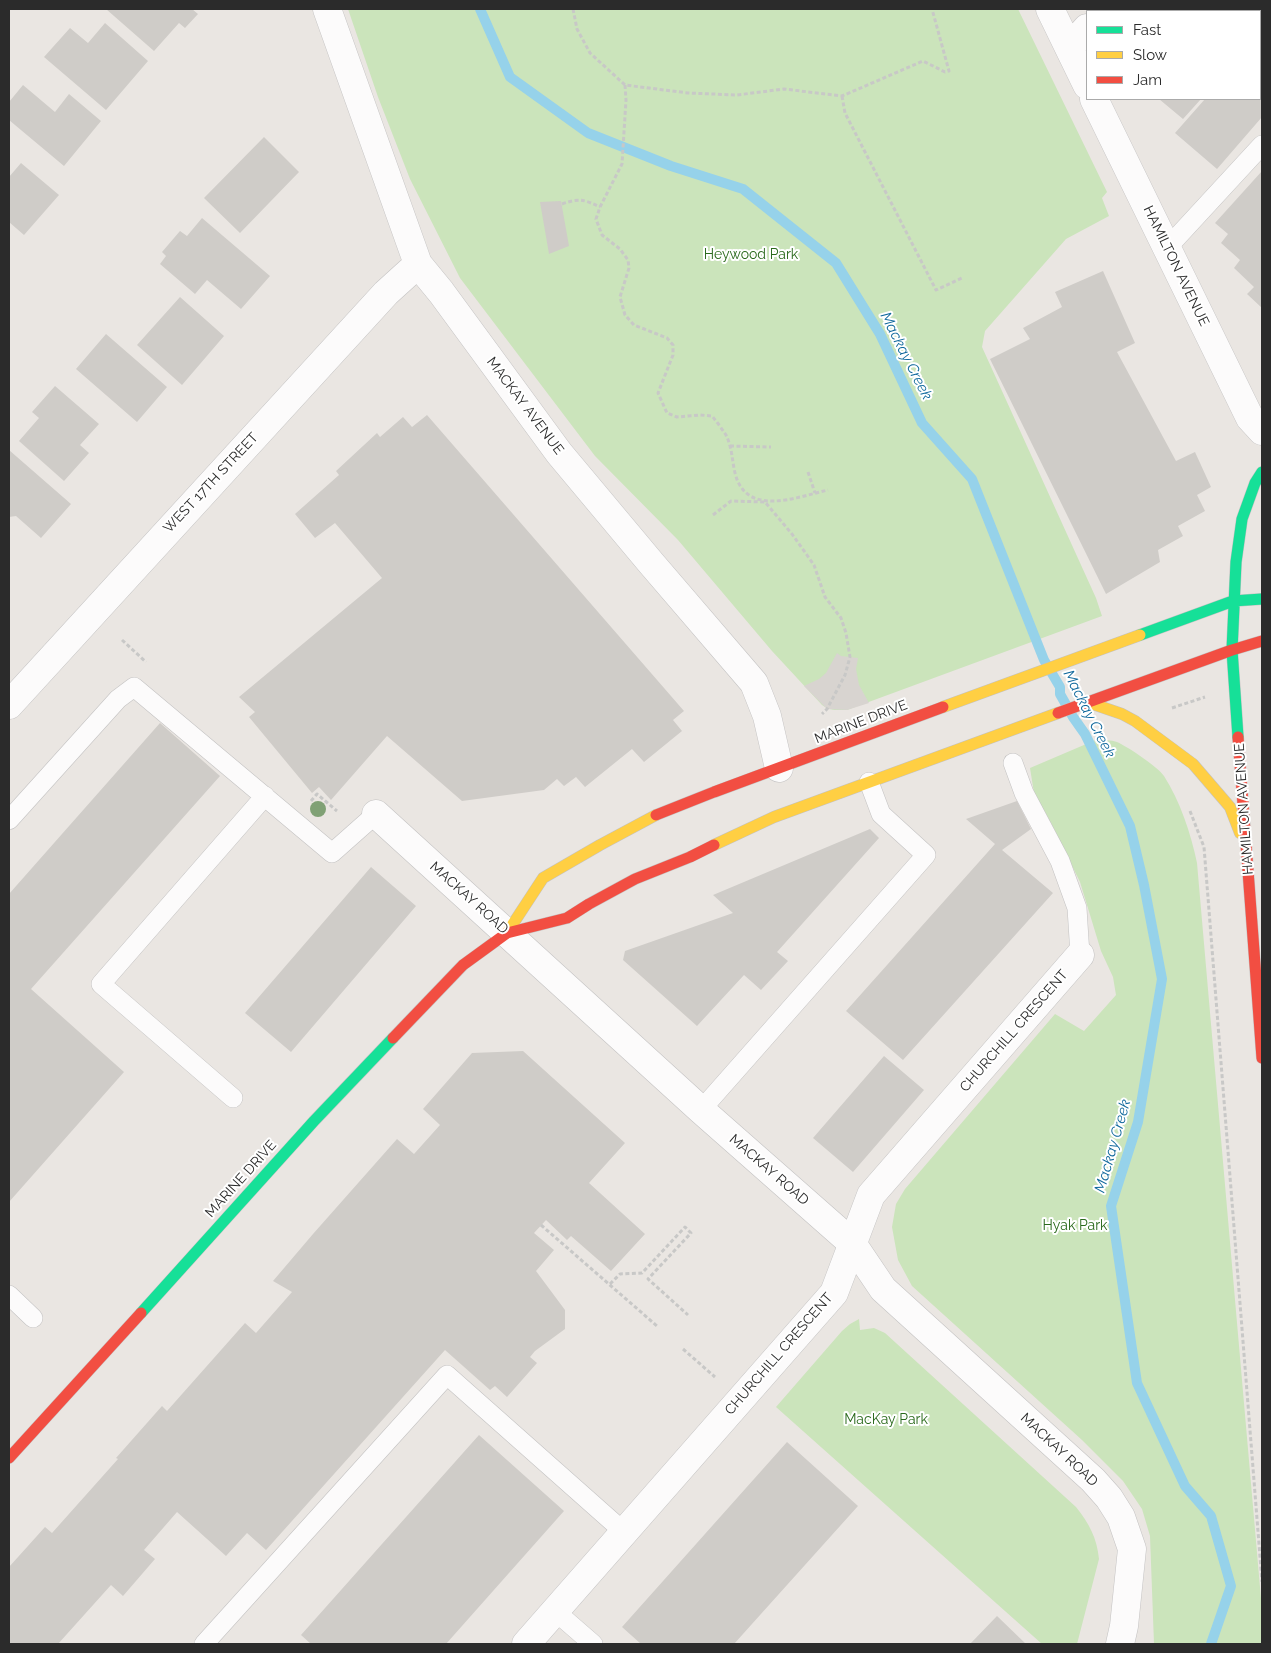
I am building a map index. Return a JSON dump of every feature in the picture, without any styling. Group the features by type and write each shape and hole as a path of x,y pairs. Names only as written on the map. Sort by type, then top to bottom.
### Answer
{"main road":[{"name":"HAMILTON AVENUE","path":"1262,472 1242,519 1233,601 1232,650 1262,1058"},
{"name":"MARINE DRIVE","path":"507,933 543,878 655,816 779,768 1233,601 1261,603"},
{"path":"1232,650 1242,634"},
{"name":"MARINE DRIVE","path":"9,1458 320,1114 463,964 507,933 567,918 635,879 690,857 774,816 1232,650 1262,641"},
{"path":"1087,702 1136,721 1193,764 1230,807 1247,850"},
{"path":"1247,850 1255,832"}],"street":[{"name":"MACKAY AVENUE","path":"327,9 418,264 441,292 559,453 754,683 767,716 779,768"},
{"path":"1050,9 1086,83"},
{"path":"1069,48 1086,29"},
{"name":"HAMILTON AVENUE","path":"1094,100 1250,418 1262,431"},
{"name":"WEST 17TH STREET","path":"9,706 386,293 418,264"},
{"name":"MACKAY ROAD","path":"376,814 701,1110 852,1243 883,1288 1086,1474 1109,1498 1121,1517 1132,1548 1124,1626 1120,1644"},
{"name":"CHURCHILL CRESCENT","path":"526,1644 834,1293 871,1195 1080,956"}],"lane":[{"path":"1167,248 1262,145"},
{"path":"9,820 118,699 134,687 332,853 376,814"},
{"path":"1013,763 1024,793 1060,861 1077,908 1080,956"},
{"path":"701,1110 926,855 881,814 869,782"},
{"path":"233,1098 101,984 265,796"},
{"path":"9,1295 33,1318"},
{"path":"204,1644 447,1375 624,1532"},
{"path":"556,1612 593,1644"}],"path":[{"path":"573,9 577,28 590,53 625,85 688,93 737,95 784,89 842,96 923,61 945,72 949,70 932,9"},
{"path":"625,85 626,100 622,164 600,207 596,219 602,235 620,248 628,260 629,268 620,297 625,315 634,324 667,338 673,345 673,356 658,393 667,413 677,417 712,416 726,436 741,487 752,497 765,502 792,534 814,565 824,596 841,618 850,657 845,675 827,709 822,714"},
{"path":"842,96 844,113 936,290 962,278"},
{"path":"562,204 575,200 585,200 600,207"},
{"path":"729,446 771,447"},
{"path":"808,472 816,493"},
{"path":"713,515 731,501 765,502 828,490"},
{"path":"1171,708 1205,697"},
{"path":"317,794 337,811"},
{"path":"1188,805 1204,847 1262,1582"},
{"path":"541,1225 658,1326"},
{"path":"610,1284 620,1274 642,1273 685,1227 691,1233 648,1279 688,1315"},
{"path":"683,1349 715,1377"}],"green space":[{"name":"Heywood Park","path":"348,9 1018,9 1107,192 1102,198 1109,216 1066,239 985,331 982,347 1096,598 1102,616 847,710 831,709 822,705 772,651 678,540 595,456 460,278 410,179 378,97"},
{"name":"Hyak Park","path":"1098,739 1115,741 1122,744 1149,762 1164,776 1184,818 1197,863 1262,1610 1262,1644 1154,1644 1150,1536 1142,1509 1123,1481 1082,1440 912,1286 898,1260 892,1227 896,1204 905,1189 1055,1014 1084,1031 1116,995 1113,977 1101,951 1080,882 1034,793 1030,768"},
{"name":"MacKay Park","path":"859,1319 860,1330 874,1328 885,1333 1076,1507 1085,1519 1092,1531 1099,1559 1077,1644 1042,1644 776,1407 842,1331"}],"shaded area":[{"path":"837,653 841,656 858,658 856,669 859,685 869,703 847,710 827,709 804,686 819,679 826,673"}],"building":[{"path":"106,9 192,9 198,14 185,28 179,23 154,51"},
{"path":"1157,9 1241,9 1240,10"},
{"path":"1262,15 1262,82 1261,81"},
{"path":"105,23 148,61 106,110 44,57 70,28 88,43"},
{"path":"23,85 55,112 69,94 101,121 64,166 9,120 9,102"},
{"path":"1160,100 1200,100 1183,119"},
{"path":"1204,100 1262,100 1262,117 1217,169 1175,133"},
{"path":"264,137 299,172 240,233 204,198"},
{"path":"21,163 59,195 24,235 9,222 9,177"},
{"path":"1262,171 1262,308 1247,294 1254,287 1234,268 1240,260 1221,243 1228,234 1215,223"},
{"path":"561,201 569,246 549,254 540,202"},
{"path":"202,218 270,276 241,309 207,280 195,294 160,264 166,256 162,252 180,231 187,236"},
{"path":"1103,271 1135,343 1117,352 1176,461 1195,452 1211,487 1197,495 1205,511 1178,526 1183,536 1158,550 1160,562 1106,594 990,359 1030,339 1023,328 1062,307 1055,292"},
{"path":"180,297 224,336 182,385 137,345"},
{"path":"106,334 167,387 137,422 76,369"},
{"path":"55,386 99,424 80,445 89,453 64,481 19,441 39,418 32,412"},
{"path":"427,415 684,711 673,720 682,731 644,762 632,749 585,787 576,777 564,786 557,779 544,790 462,801 387,736 331,800 319,787 312,793 249,717 255,712 239,697 382,578 335,523 315,538 295,514 339,475 336,471 377,433 380,437 403,417 412,427"},
{"path":"9,450 71,504 41,538 16,516 9,517"},
{"path":"160,723 220,776 31,989 124,1072 9,1202 9,894"},
{"path":"1017,801 1031,829 1002,850 1053,893 903,1060 846,1011 995,844 966,819"},
{"path":"870,829 879,838 777,952 788,961 761,990 744,975 697,1026 623,960 625,951 733,913 713,895"},
{"path":"371,867 416,906 291,1052 245,1013"},
{"path":"523,1051 625,1143 589,1183 645,1234 611,1271 571,1236 567,1240 546,1220 534,1233 554,1250 536,1271 565,1310 565,1329 535,1351 530,1357 537,1363 507,1397 495,1386 490,1390 445,1350 266,1550 247,1533 226,1556 177,1512 144,1550 155,1559 123,1596 111,1585 58,1644 9,1644 9,1567 45,1527 52,1533 162,1406 167,1411 245,1323 256,1333 292,1292 273,1281 397,1139 414,1154 440,1125 423,1109 472,1053"},
{"path":"884,1056 924,1090 853,1172 813,1138"},
{"path":"479,1435 564,1511 446,1644 311,1644 301,1635"},
{"path":"787,1442 858,1506 734,1644 641,1644 622,1627"},
{"path":"997,1616 1026,1644 970,1644"}],"waterway":[{"name":"Mackay Creek","path":"480,9 510,77 588,133 671,166 743,189 836,263 880,334 922,423 972,479 1044,660 1060,687 1060,694 1085,734 1130,826 1144,885 1162,979 1138,1122 1111,1206 1137,1383 1185,1486 1211,1516 1231,1586 1211,1644"}],"traffic: fast":[{"path":"1238,737 1232,650 1236,562 1242,519 1255,483 1262,472"},
{"path":"1140,635 1233,601 1262,599"},
{"path":"141,1313 314,1121 393,1038"}],"traffic: slow":[{"path":"943,707 1140,635"},
{"path":"1087,702 1122,714 1135,721 1193,764 1230,807 1240,833"},
{"path":"714,845 774,817 1058,713"},
{"path":"507,933 543,878 656,815"}],"traffic: jam":[{"path":"1058,713 1262,641"},
{"path":"656,815 943,707"},
{"path":"1238,737 1262,1058"},
{"path":"393,1038 463,965 507,933 567,918 635,879 690,857 714,845"},
{"path":"9,1458 141,1313"}]}
